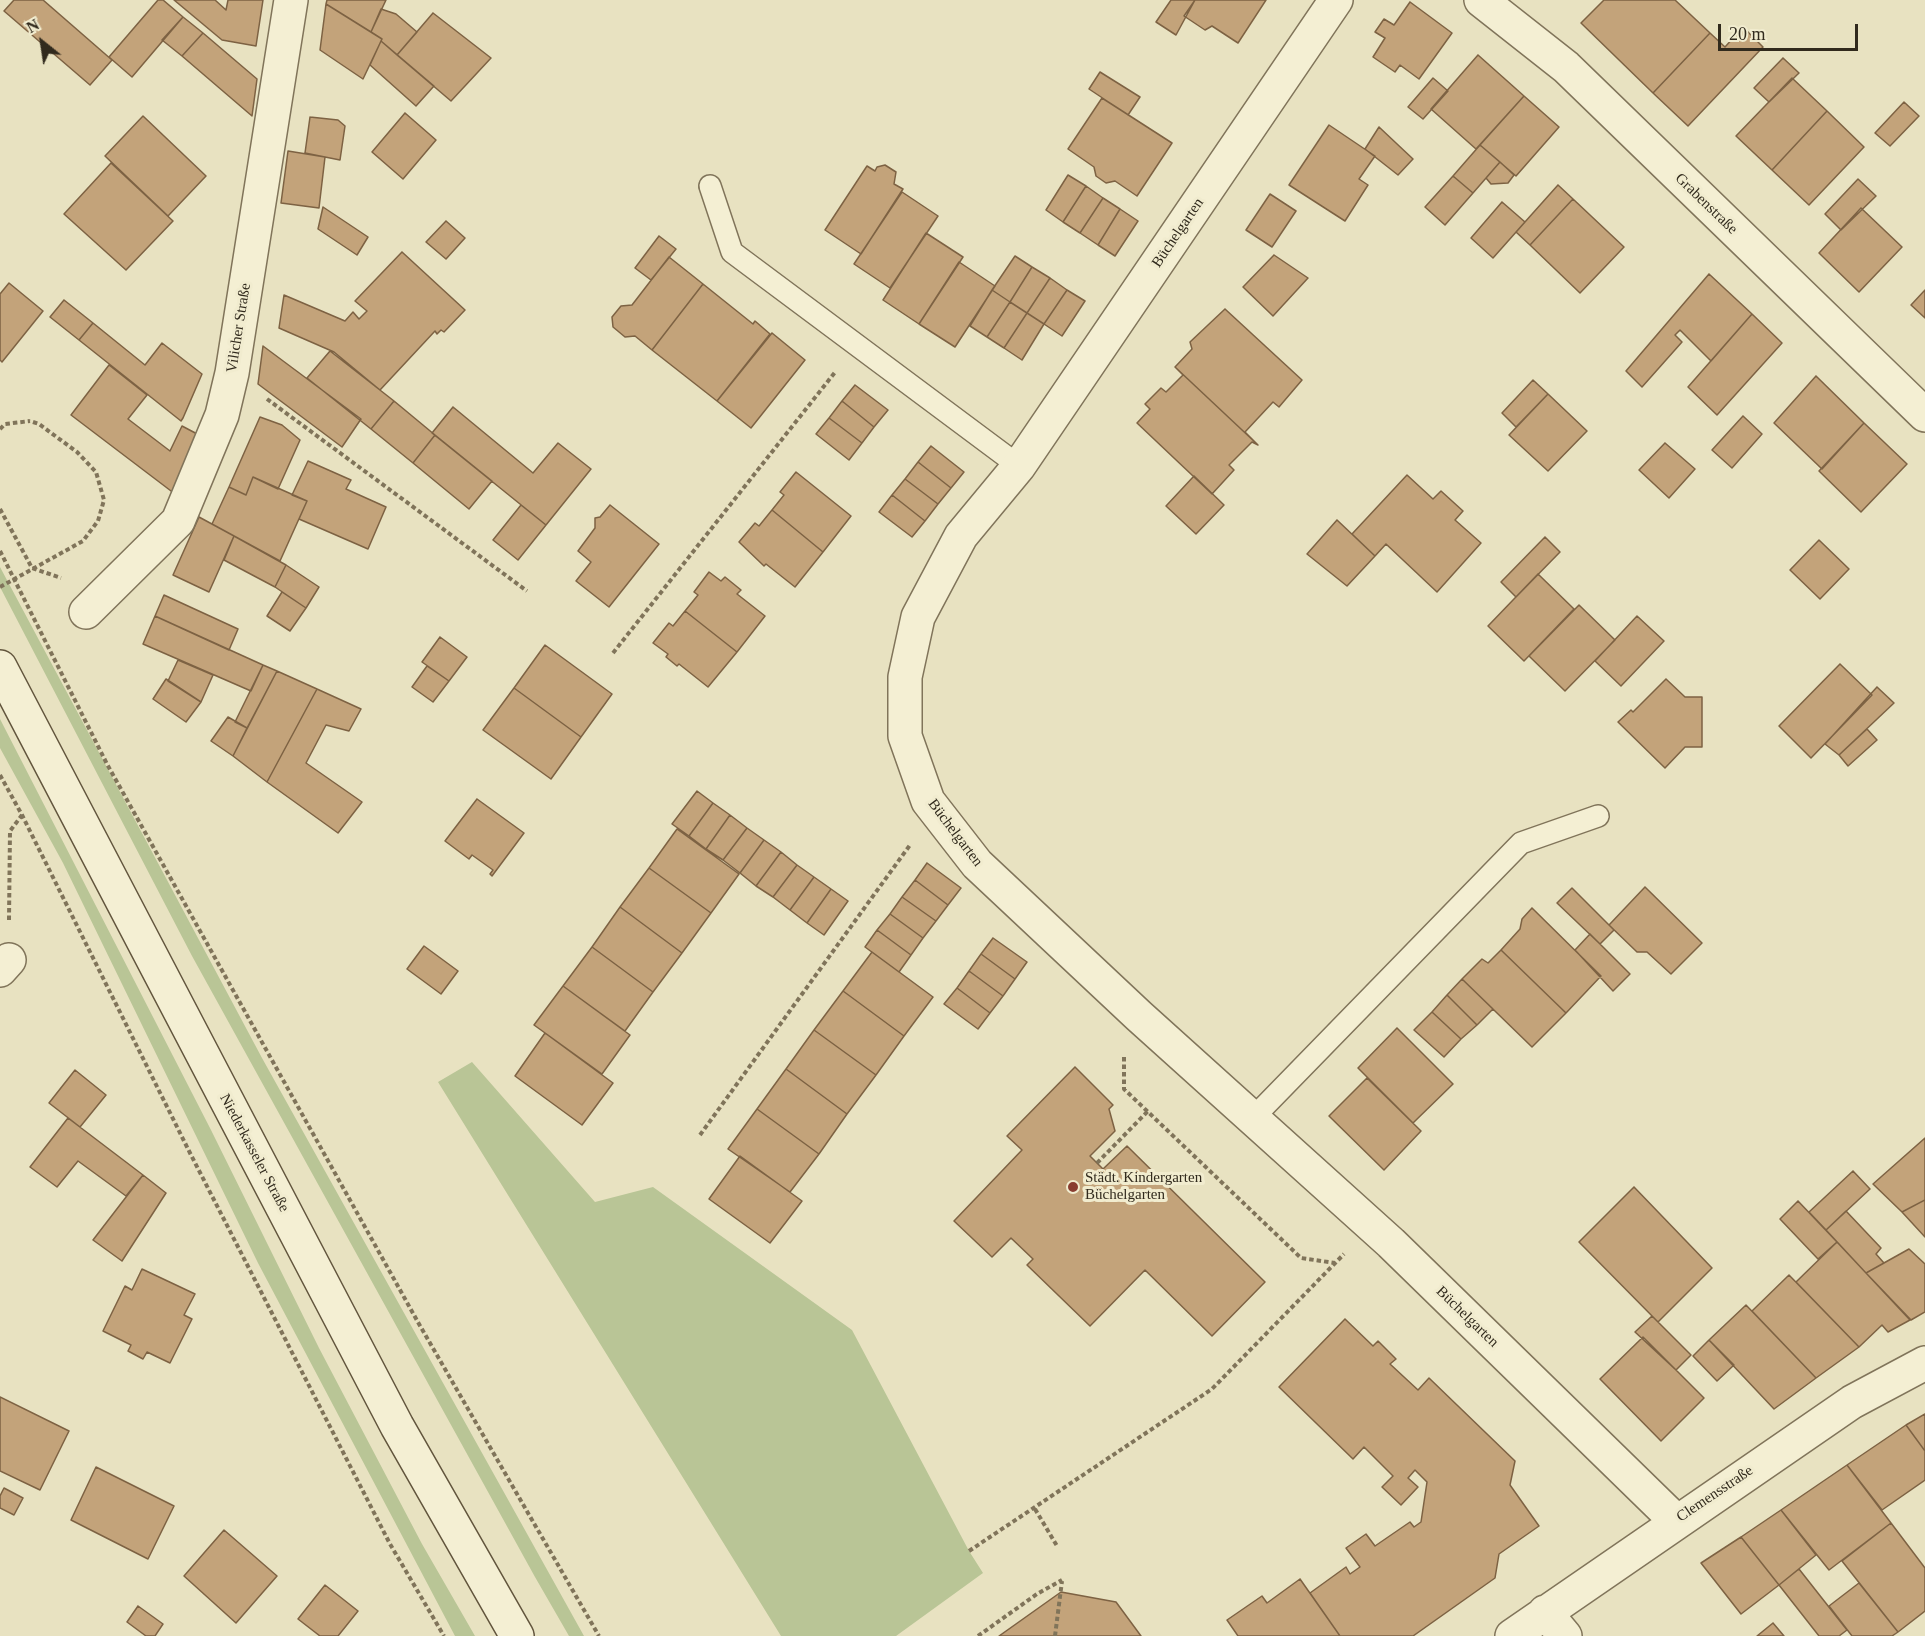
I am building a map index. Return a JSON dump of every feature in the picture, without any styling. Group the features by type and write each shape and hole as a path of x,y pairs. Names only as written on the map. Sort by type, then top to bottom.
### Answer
{"street":[{"name":"Vilicher Straße","path":"86,612 178,521 222,415 232,373 291,0"},
{"name":"Büchelgarten","path":"1336,0 1019,466 961,536 918,617 905,677 905,736 928,801 977,864 1139,1016 1254,1117 1373,1227 1676,1521"},
{"name":"Grabenstraße","path":"1481,0 1566,67 1925,415"},
{"name":"Niederkasseler Straße","path":"0,667 397,1426 517,1636"},
{"name":"Clemensstraße","path":"1512,1636 1555,1624 1676,1521 1852,1402 1925,1363"}],"lane":[{"path":"710,186 732,252 1019,466"},
{"path":"1254,1117 1521,843 1598,816"}],"path":[{"path":"613,654 856,345"},
{"path":"232,373 527,591"},
{"path":"0,429 5,424 30,421 39,423 77,452 96,472 104,500 98,522 83,541 0,587"},
{"path":"0,509 32,568 66,580 86,612"},
{"path":"0,551 113,774 419,1324 599,1636"},
{"path":"1,778 22,814 190,1154 385,1533 444,1636"},
{"path":"700,1135 935,810"},
{"path":"4,965 10,831 22,814"},
{"path":"1139,1016 1124,1036 1124,1089 1301,1258 1335,1263"},
{"path":"1097,1162 1148,1112"},
{"path":"969,1551 1212,1389 1373,1227"},
{"path":"1035,1509 1057,1546"},
{"path":"978,1636 1037,1594 1062,1580 1055,1636"}],"green space":[{"path":"0,567 262,1058 584,1636 569,1636 192,956 0,587"},
{"path":"0,719 211,1130 319,1348 422,1544 475,1636 455,1636 258,1263 63,863 0,748"},
{"path":"472,1062 595,1202 653,1187 852,1330 969,1551 983,1573 896,1636 781,1636 438,1082"}],"building":[{"path":"14,0 43,0 112,60 90,85 4,11"},
{"path":"158,0 163,0 183,17 132,77 109,57"},
{"path":"174,0 215,0 226,10 228,0 263,0 256,46 222,40"},
{"path":"327,0 386,0 371,32 326,4"},
{"path":"1171,0 1195,0 1176,35 1156,22"},
{"path":"1195,0 1266,0 1238,43 1212,26 1205,30 1184,16"},
{"path":"1604,0 1675,0 1710,33 1653,93 1581,23"},
{"path":"1410,2 1452,33 1419,79 1400,65 1395,72 1373,57 1385,38 1375,32 1384,19 1394,25"},
{"path":"326,4 382,39 363,79 320,50"},
{"path":"381,9 396,14 417,32 397,55 381,41 382,39 371,32"},
{"path":"433,13 491,58 451,101 397,55"},
{"path":"183,17 203,33 182,56 162,40"},
{"path":"1743,27 1763,47 1688,126 1653,93 1710,33 1725,47"},
{"path":"203,33 257,79 252,116 182,56"},
{"path":"381,41 434,86 416,106 370,65"},
{"path":"1478,55 1524,96 1476,149 1431,109"},
{"path":"1783,58 1799,73 1769,102 1754,88"},
{"path":"1100,72 1140,97 1128,115 1089,89"},
{"path":"1433,78 1448,91 1423,119 1408,107"},
{"path":"1792,78 1827,111 1772,170 1736,136"},
{"path":"1524,96 1559,127 1516,176 1480,145"},
{"path":"1102,98 1172,143 1137,196 1115,181 1106,183 1096,176 1094,167 1068,149"},
{"path":"1904,102 1919,116 1890,146 1875,133"},
{"path":"1827,111 1864,147 1809,205 1772,170"},
{"path":"405,113 436,140 403,179 372,152"},
{"path":"143,116 206,176 168,216 105,156"},
{"path":"310,117 338,120 345,126 340,160 305,153"},
{"path":"1329,125 1375,156 1359,179 1368,185 1345,221 1289,185"},
{"path":"1379,127 1413,159 1398,175 1365,149"},
{"path":"1480,145 1500,162 1473,193 1453,176"},
{"path":"288,151 325,157 319,208 281,203"},
{"path":"1500,162 1514,175 1508,183 1491,184 1486,178"},
{"path":"111,163 173,221 126,270 64,214"},
{"path":"885,165 896,172 894,184 903,189 861,254 825,230 867,166 875,171 877,167"},
{"path":"1068,175 1086,186 1063,222 1046,210"},
{"path":"1453,176 1473,193 1445,225 1425,207"},
{"path":"1858,179 1876,196 1841,230 1825,214"},
{"path":"1558,185 1573,199 1530,245 1516,232"},
{"path":"1086,186 1103,198 1080,233 1063,222"},
{"path":"902,192 938,216 890,288 854,264"},
{"path":"1270,194 1296,211 1272,247 1246,230"},
{"path":"1103,198 1120,209 1098,245 1080,233"},
{"path":"1573,199 1624,247 1580,293 1530,245"},
{"path":"1502,202 1525,222 1493,258 1471,238"},
{"path":"323,207 368,237 357,255 318,229"},
{"path":"1861,208 1902,247 1859,292 1819,253"},
{"path":"1120,209 1138,221 1115,256 1098,245"},
{"path":"446,221 465,238 446,259 426,242"},
{"path":"926,233 963,257 919,324 883,300"},
{"path":"659,236 676,249 651,280 635,268"},
{"path":"402,252 465,310 444,332 441,330 437,334 435,331 380,390 334,352 279,328 284,295 345,321 353,312 359,319 367,311 355,301"},
{"path":"1274,255 1308,278 1273,316 1243,287"},
{"path":"1015,256 1032,267 1010,302 992,290"},
{"path":"669,257 703,284 652,350 635,336 625,337 613,327 612,317 621,306 632,305"},
{"path":"959,262 995,286 955,347 919,324"},
{"path":"1032,267 1050,278 1027,313 1010,302"},
{"path":"1709,274 1752,314 1711,361 1680,330 1675,335 1682,342 1642,387 1626,371"},
{"path":"1050,278 1067,290 1044,324 1027,313"},
{"path":"9,283 43,311 2,362 0,360 0,294"},
{"path":"703,284 753,324 755,321 770,334 717,401 652,350"},
{"path":"992,290 1010,302 987,337 970,326"},
{"path":"1067,290 1085,301 1062,336 1044,324"},
{"path":"1925,290 1925,318 1911,305"},
{"path":"64,300 93,323 79,340 50,317"},
{"path":"1010,302 1027,313 1004,348 987,337"},
{"path":"1225,309 1302,380 1279,407 1273,402 1245,432 1258,445 1175,367 1192,349 1190,342"},
{"path":"1027,313 1044,324 1022,360 1004,348"},
{"path":"1752,314 1782,343 1717,415 1688,387"},
{"path":"93,323 145,365 162,343 202,374 181,421 79,340"},
{"path":"772,333 805,360 751,428 717,401"},
{"path":"263,346 361,419 342,447 258,384"},
{"path":"330,351 394,401 371,429 307,378"},
{"path":"109,365 147,395 128,419 170,451 182,426 201,436 175,494 71,415"},
{"path":"1175,367 1258,445 1252,442 1229,465 1234,470 1212,494 1137,423 1150,409 1145,404 1161,388 1166,392 1183,375"},
{"path":"1816,376 1864,423 1822,469 1774,423"},
{"path":"1533,380 1548,394 1516,427 1502,413"},
{"path":"855,385 888,410 874,427 842,401"},
{"path":"1548,394 1587,431 1548,471 1509,435"},
{"path":"394,401 435,435 413,463 371,429"},
{"path":"842,401 874,427 862,443 829,418"},
{"path":"453,407 533,473 558,443 591,469 546,525 432,433"},
{"path":"1743,416 1762,434 1732,468 1712,450"},
{"path":"260,417 282,425 300,440 278,489 253,477 246,495 229,487"},
{"path":"829,418 862,443 849,460 816,434"},
{"path":"1864,423 1907,464 1861,512 1819,471"},
{"path":"435,435 492,481 469,509 413,463"},
{"path":"1665,443 1695,469 1669,498 1639,470"},
{"path":"931,446 964,472 951,488 918,462"},
{"path":"308,461 351,480 346,489 386,507 368,549 299,519 307,501 292,495"},
{"path":"918,462 951,488 938,504 905,479"},
{"path":"796,472 851,516 823,552 772,510 784,495 780,492"},
{"path":"1407,475 1433,499 1441,491 1463,511 1455,520 1481,543 1437,592 1386,544 1375,556 1352,534"},
{"path":"1194,476 1224,505 1196,534 1166,506"},
{"path":"253,477 307,501 280,561 212,524 229,487 246,495"},
{"path":"905,479 938,504 925,521 892,495"},
{"path":"892,495 925,521 912,537 879,512"},
{"path":"521,505 546,525 518,560 493,540"},
{"path":"610,505 659,544 609,607 576,581 591,562 578,551 595,528 595,518 600,517"},
{"path":"772,510 823,552 795,587 766,564 764,566 739,542 755,523 759,526"},
{"path":"199,517 234,536 209,592 173,575"},
{"path":"1337,520 1375,556 1347,586 1307,554"},
{"path":"234,536 286,565 275,587 224,560"},
{"path":"1545,537 1560,552 1516,597 1501,582"},
{"path":"1819,540 1849,569 1820,599 1790,570"},
{"path":"286,565 319,587 306,608 275,587"},
{"path":"709,572 721,581 725,577 741,590 737,594 765,616 737,652 685,611 698,595 694,592"},
{"path":"1538,574 1574,609 1524,661 1488,626"},
{"path":"282,592 306,608 290,631 267,616"},
{"path":"164,595 238,629 229,650 155,616"},
{"path":"1579,605 1615,640 1565,691 1529,656"},
{"path":"685,611 737,652 708,687 679,664 677,666 666,657 668,654 653,643 669,623 673,626"},
{"path":"155,616 263,665 251,691 143,644"},
{"path":"1637,616 1664,641 1621,686 1595,661"},
{"path":"440,637 467,657 449,681 422,662"},
{"path":"545,645 612,694 581,737 514,688"},
{"path":"178,660 213,675 201,702 168,681"},
{"path":"1840,664 1872,695 1811,758 1779,726"},
{"path":"263,665 277,671 247,728 235,722"},
{"path":"427,666 449,681 433,702 412,687"},
{"path":"277,671 317,689 267,782 233,756"},
{"path":"166,679 201,702 186,722 153,699"},
{"path":"1666,679 1685,697 1702,697 1702,747 1685,747 1665,768 1618,722 1631,710 1633,712"},
{"path":"1877,687 1894,703 1839,755 1825,744"},
{"path":"514,688 581,737 551,779 483,730"},
{"path":"317,689 361,709 349,731 326,725 306,763 362,802 338,833 267,782"},
{"path":"228,717 247,728 233,756 211,741"},
{"path":"1867,729 1877,740 1848,766 1839,755"},
{"path":"697,791 713,803 689,836 672,824"},
{"path":"477,799 524,833 492,876 490,874 493,870 472,855 469,859 445,841"},
{"path":"713,803 730,815 706,849 689,836"},
{"path":"730,815 747,828 723,860 706,849"},
{"path":"747,828 764,840 740,873 723,860"},
{"path":"677,829 739,874 711,913 649,868"},
{"path":"764,840 781,852 756,886 740,873"},
{"path":"781,852 797,865 773,897 756,886"},
{"path":"927,863 961,888 948,905 915,880"},
{"path":"797,865 814,877 790,910 773,897"},
{"path":"649,868 711,913 682,953 620,907"},
{"path":"814,877 831,889 807,923 790,910"},
{"path":"915,880 948,905 936,921 902,897"},
{"path":"1645,887 1702,943 1671,974 1647,952 1637,952 1609,925"},
{"path":"1572,888 1614,930 1600,944 1557,903"},
{"path":"831,889 848,901 824,935 807,923"},
{"path":"902,897 936,921 923,938 890,914"},
{"path":"620,907 682,953 653,992 592,947"},
{"path":"1532,908 1601,976 1566,1013 1501,950 1520,929 1522,919"},
{"path":"890,914 923,938 911,955 877,930"},
{"path":"877,930 911,955 899,972 865,947"},
{"path":"1590,934 1630,974 1613,991 1575,950"},
{"path":"993,938 1027,962 1015,979 981,954"},
{"path":"424,946 458,971 441,994 407,969"},
{"path":"592,947 653,992 625,1031 563,986"},
{"path":"1501,950 1566,1013 1532,1047 1462,979 1482,959 1488,963"},
{"path":"872,952 933,997 904,1036 843,991"},
{"path":"981,954 1015,979 1003,996 969,971"},
{"path":"969,971 1003,996 990,1013 957,988"},
{"path":"1462,979 1493,1009 1477,1025 1447,995"},
{"path":"563,986 630,1035 602,1074 534,1025"},
{"path":"957,988 990,1013 978,1029 944,1004"},
{"path":"843,991 904,1036 876,1075 814,1030"},
{"path":"1447,995 1477,1025 1461,1039 1432,1012"},
{"path":"1432,1012 1461,1039 1444,1057 1414,1030"},
{"path":"1397,1028 1453,1084 1413,1123 1358,1068"},
{"path":"814,1030 876,1075 847,1114 786,1069"},
{"path":"545,1033 613,1083 582,1125 515,1076"},
{"path":"1075,1067 1113,1105 1109,1109 1115,1131 1090,1156 1103,1169 1127,1146 1265,1282 1212,1336 1145,1270 1090,1326 1027,1265 1033,1259 1011,1238 992,1257 954,1221 1022,1150 1007,1136"},
{"path":"786,1069 847,1114 819,1154 757,1109"},
{"path":"75,1070 106,1095 80,1127 49,1103"},
{"path":"1367,1078 1421,1131 1384,1170 1329,1116"},
{"path":"757,1109 819,1154 790,1192 728,1149"},
{"path":"68,1118 143,1175 126,1196 78,1161 57,1187 30,1167"},
{"path":"1925,1138 1925,1200 1902,1212 1873,1184"},
{"path":"740,1156 802,1201 770,1243 709,1199"},
{"path":"1853,1171 1870,1189 1826,1230 1809,1212"},
{"path":"143,1175 166,1193 122,1261 93,1240"},
{"path":"1634,1187 1712,1268 1658,1322 1579,1242"},
{"path":"1925,1200 1925,1237 1902,1212"},
{"path":"1798,1201 1837,1242 1818,1259 1780,1219"},
{"path":"1846,1211 1881,1248 1876,1254 1884,1263 1866,1273 1826,1230"},
{"path":"1837,1242 1910,1320 1888,1332 1882,1325 1859,1347 1796,1282"},
{"path":"1909,1249 1925,1264 1925,1312 1911,1320 1866,1273"},
{"path":"142,1269 195,1294 184,1315 192,1319 170,1363 147,1352 143,1359 128,1351 131,1345 103,1331 125,1286 132,1290"},
{"path":"1789,1275 1859,1347 1816,1378 1752,1311"},
{"path":"1746,1305 1816,1378 1774,1409 1709,1340"},
{"path":"1652,1316 1691,1355 1676,1370 1635,1332"},
{"path":"1345,1319 1373,1346 1378,1341 1396,1359 1390,1364 1418,1390 1429,1378 1515,1461 1510,1485 1539,1526 1499,1554 1495,1578 1413,1636 1340,1636 1310,1593 1346,1567 1350,1574 1360,1567 1346,1548 1366,1534 1375,1546 1410,1522 1414,1527 1421,1522 1427,1482 1415,1470 1408,1478 1418,1487 1401,1505 1382,1487 1393,1476 1364,1447 1353,1459 1279,1387"},
{"path":"1643,1337 1704,1398 1661,1441 1600,1379"},
{"path":"1709,1340 1734,1365 1717,1381 1693,1356"},
{"path":"0,1397 69,1431 40,1490 0,1471"},
{"path":"1925,1414 1925,1451 1906,1425"},
{"path":"1906,1425 1925,1451 1925,1480 1882,1510 1847,1465"},
{"path":"1847,1465 1891,1523 1829,1570 1781,1510"},
{"path":"96,1467 174,1506 148,1559 71,1520"},
{"path":"4,1488 23,1498 14,1515 0,1508 0,1496"},
{"path":"1781,1510 1816,1555 1779,1585 1741,1537"},
{"path":"1891,1523 1925,1568 1925,1611 1898,1632 1842,1561"},
{"path":"224,1530 277,1576 236,1623 184,1576"},
{"path":"1741,1537 1779,1585 1741,1614 1701,1563"},
{"path":"1799,1569 1847,1630 1839,1636 1819,1636 1779,1585"},
{"path":"1300,1579 1340,1636 1238,1636 1227,1620 1262,1596 1267,1603"},
{"path":"1859,1583 1898,1632 1892,1636 1852,1636 1829,1606"},
{"path":"325,1585 358,1611 338,1636 320,1636 298,1619"},
{"path":"1061,1592 1116,1602 1141,1636 999,1636"},
{"path":"138,1606 163,1624 155,1636 146,1636 127,1622"},
{"path":"1773,1623 1784,1636 1757,1636"}],"place":[{"name":"Städt. Kindergarten Büchelgarten","path":"1073,1187"}]}
